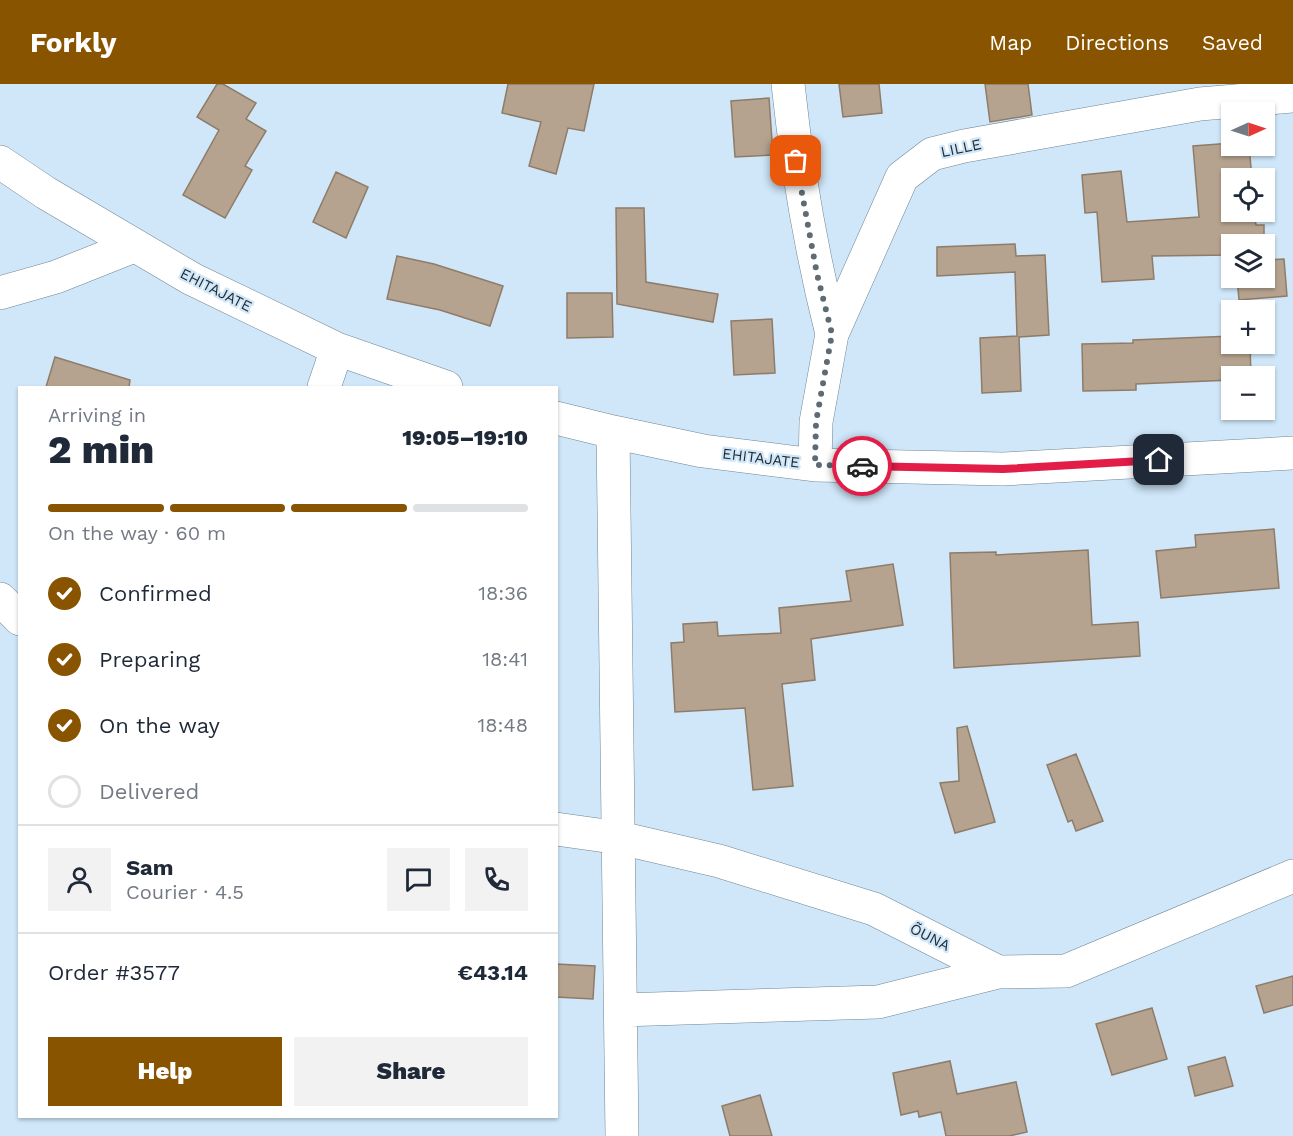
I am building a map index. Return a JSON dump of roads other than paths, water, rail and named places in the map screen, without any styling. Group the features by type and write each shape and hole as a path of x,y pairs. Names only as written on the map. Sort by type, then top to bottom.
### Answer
{"street":[{"path":"788,84 798,173 817,274 832,334"},
{"name":"LILLE","path":"815,465 816,422 832,334 902,177 932,154 1200,104 1293,96"},
{"name":"EHITAJATE","path":"0,162 46,193 192,279 337,349 443,386"},
{"path":"0,293 56,277 134,246"},
{"path":"324,386 337,349"},
{"name":"EHITAJATE","path":"558,418 703,451 815,465 1003,469 1293,453"},
{"path":"613,432 620,838 622,1136"},
{"path":"0,599 18,617"},
{"name":"ÕUNA","path":"558,829 620,838 719,861 874,909 998,972 1066,971 1293,876"},
{"path":"621,1010 878,1002 998,972"}]}
